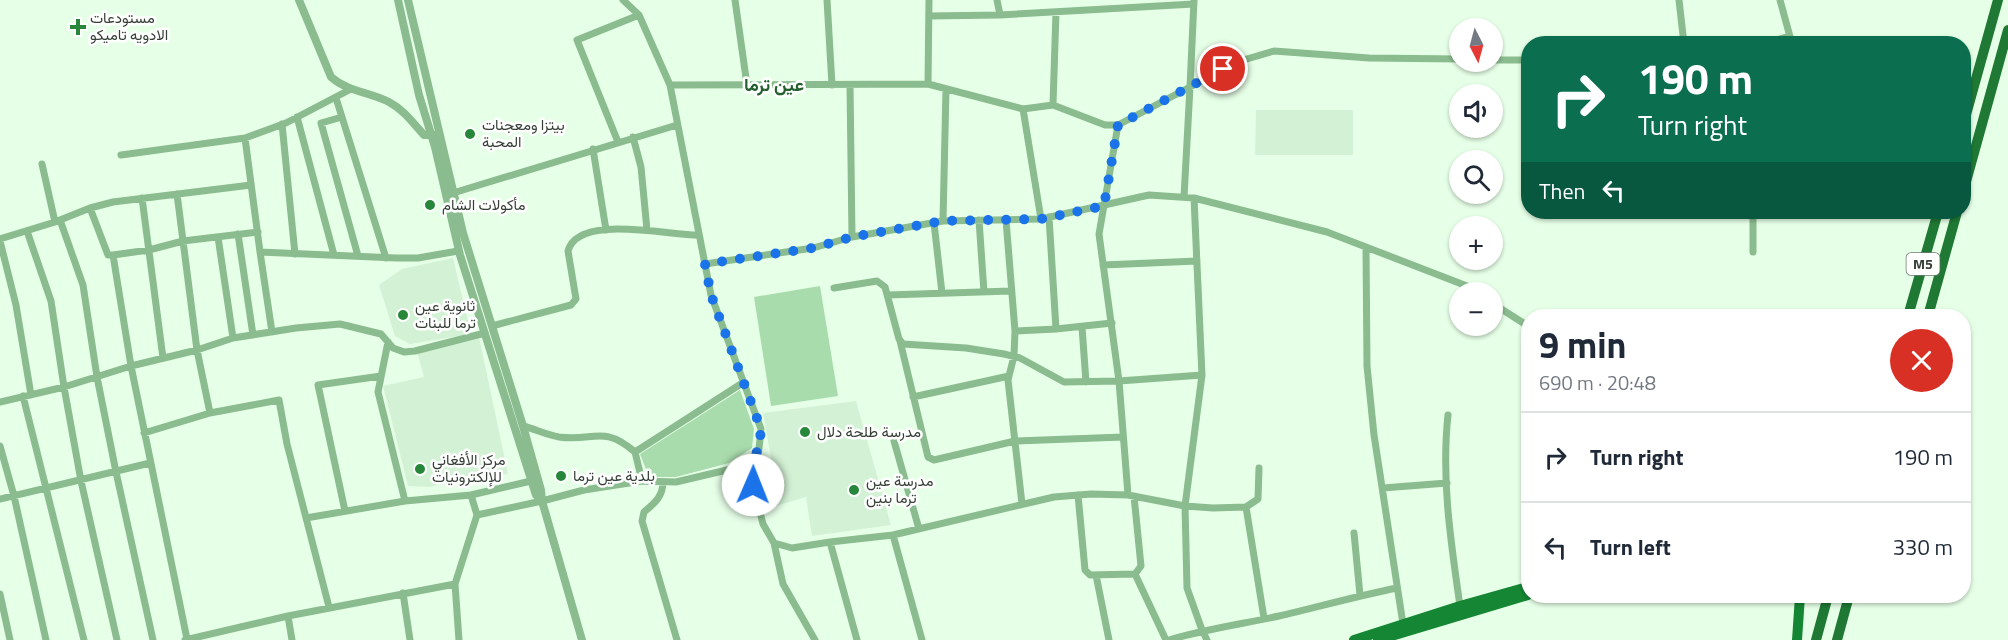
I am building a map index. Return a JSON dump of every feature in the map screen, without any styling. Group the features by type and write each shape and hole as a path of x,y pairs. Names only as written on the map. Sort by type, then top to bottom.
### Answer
{"highway":[{"path":"1971,97 1998,0"},
{"path":"1971,164 2008,30"},
{"name":"M5","path":"1910,309 1936,219"},
{"name":"M5","path":"1930,309 1955,219"},
{"path":"1816,640 1826,603"},
{"path":"1837,640 1847,603"}],"main road":[{"path":"1354,640 1521,589"},
{"path":"1378,640 1521,597"},
{"path":"1797,640 1800,603"}],"street":[{"path":"299,0 308,16 327,70 339,84 392,104 403,112 424,135 436,135"},
{"path":"398,0 422,106 436,135 466,242 523,426 582,640"},
{"path":"408,0 433,104 436,135 458,250 531,481 536,495 542,501"},
{"path":"477,515 584,490 642,481 676,482 748,465 759,449 761,429 711,295 670,85 639,15 623,0"},
{"path":"735,0 747,85"},
{"path":"827,0 832,85"},
{"path":"928,84 929,0"},
{"path":"997,0 1000,15"},
{"path":"1679,0 1683,36"},
{"path":"1780,0 1789,36"},
{"path":"929,16 1000,15 1194,2 1185,197"},
{"path":"1053,105 1056,12"},
{"path":"618,142 577,40 639,15"},
{"path":"670,85 928,84 1023,109 1053,105 1105,125 1118,125 1240,61 1274,51 1369,58 1449,59"},
{"path":"1503,60 1521,60"},
{"path":"850,85 852,237"},
{"path":"121,155 245,138 282,124 351,89"},
{"path":"943,221 946,89"},
{"path":"336,98 386,258"},
{"path":"422,106 429,111 433,104"},
{"path":"1023,109 1045,218 1056,329"},
{"path":"297,117 333,255"},
{"path":"342,117 321,123 358,256"},
{"path":"282,124 295,254"},
{"path":"453,193 677,125"},
{"path":"1078,495 1085,570 1090,575 1134,574 1141,566 1099,234 1118,125"},
{"path":"245,138 272,332"},
{"path":"633,138 640,167 647,230"},
{"path":"593,149 606,230"},
{"path":"42,164 57,221 83,285 97,376 153,640"},
{"path":"84,640 27,396 16,305 0,240 113,202 251,185"},
{"path":"177,194 197,350 210,412"},
{"path":"705,264 813,248 852,237 943,221 1045,218 1149,195 1194,198 1327,232 1457,282"},
{"path":"142,198 163,358"},
{"path":"1194,198 1202,375 1185,506 1187,588 1207,640"},
{"path":"90,208 108,255 149,250 183,241 258,232"},
{"path":"1753,219 1754,252"},
{"path":"979,220 984,292"},
{"path":"1006,220 1014,331 1014,357 1009,376 1022,504"},
{"path":"934,223 942,293"},
{"path":"492,326 571,305 576,299 568,251 570,244 576,238 606,230 647,230 699,235"},
{"path":"27,231 51,301 81,481 117,640"},
{"path":"238,234 254,335"},
{"path":"218,237 233,338"},
{"path":"1366,247 1367,366 1374,435 1403,624"},
{"path":"260,252 418,258 458,250"},
{"path":"113,255 131,366 186,640 330,607 455,584"},
{"path":"1103,265 1197,261"},
{"path":"834,288 877,281 885,287 928,457 934,460 1015,441 1123,437"},
{"path":"888,296 1011,291"},
{"path":"1503,310 1521,322"},
{"path":"1014,331 1112,323"},
{"path":"0,402 64,387 233,338 272,332 340,324 381,334 393,348 404,352 485,333"},
{"path":"1082,327 1086,382"},
{"path":"899,339 903,344 966,348 1014,357 1064,382 1202,375"},
{"path":"388,342 378,392 405,501"},
{"path":"345,511 318,385 381,376"},
{"path":"913,397 1009,376"},
{"path":"635,452 744,382"},
{"path":"144,434 210,412 279,400 287,444 330,607"},
{"path":"1448,415 1445,443 1449,528 1460,606"},
{"path":"523,426 555,437 606,435 615,438 635,452 642,481"},
{"path":"894,441 919,530"},
{"path":"0,446 14,496 46,640"},
{"path":"0,499 150,463"},
{"path":"748,465 764,524 774,543 783,584 815,640"},
{"path":"774,543 792,548 893,535 1054,497 1078,495 1131,496 1185,506 1246,507 1258,499 1259,468"},
{"path":"306,518 405,501 471,495 531,481"},
{"path":"663,482 663,489 657,502 644,512 642,521 677,640"},
{"path":"1383,488 1447,483"},
{"path":"459,640 455,584 477,515 471,495"},
{"path":"1246,507 1264,618"},
{"path":"1354,533 1360,595"},
{"path":"893,535 922,640"},
{"path":"830,542 856,640"},
{"path":"1134,574 1168,640 1202,630 1397,588"},
{"path":"1096,575 1109,640"},
{"path":"403,593 410,640"},
{"path":"0,594 10,640"},
{"path":"288,616 291,640"}],"shaded area":[{"path":"1256,110 1353,110 1353,155 1255,155"},
{"path":"453,258 471,334 410,344 395,336 379,285 402,269"},
{"path":"479,337 508,474 428,487 408,486 383,386 424,377 417,352"},
{"path":"856,401 891,525 812,536 806,497 765,509 755,467 771,458 763,413"}],"green space":[{"path":"820,286 838,396 771,406 754,297"},
{"path":"740,390 754,429 752,448 729,463 676,477 649,477 640,454"}],"place":[{"name":"مستودعات الادويه تاميكو","path":"78,27"},
{"name":"بيتزا ومعجنات المحبة","path":"470,134"},
{"name":"مأكولات الشام","path":"430,205"},
{"name":"ثانوية عين ترما للبنات","path":"403,315"},
{"name":"مدرسة طلحة دلال","path":"805,432"},
{"name":"مركز الأفغاني للإلكترونيات","path":"420,469"},
{"name":"بلدية عين ترما","path":"561,476"},
{"name":"مدرسة عين ترما بنين","path":"854,490"}],"district":[{"name":"عين ترما","path":"774,85"}],"route":[{"path":"753,485 748,465 759,449 761,429 711,295 705,264 813,248 852,237 943,221 1041,219 1104,206 1118,125 1223,69"}]}
